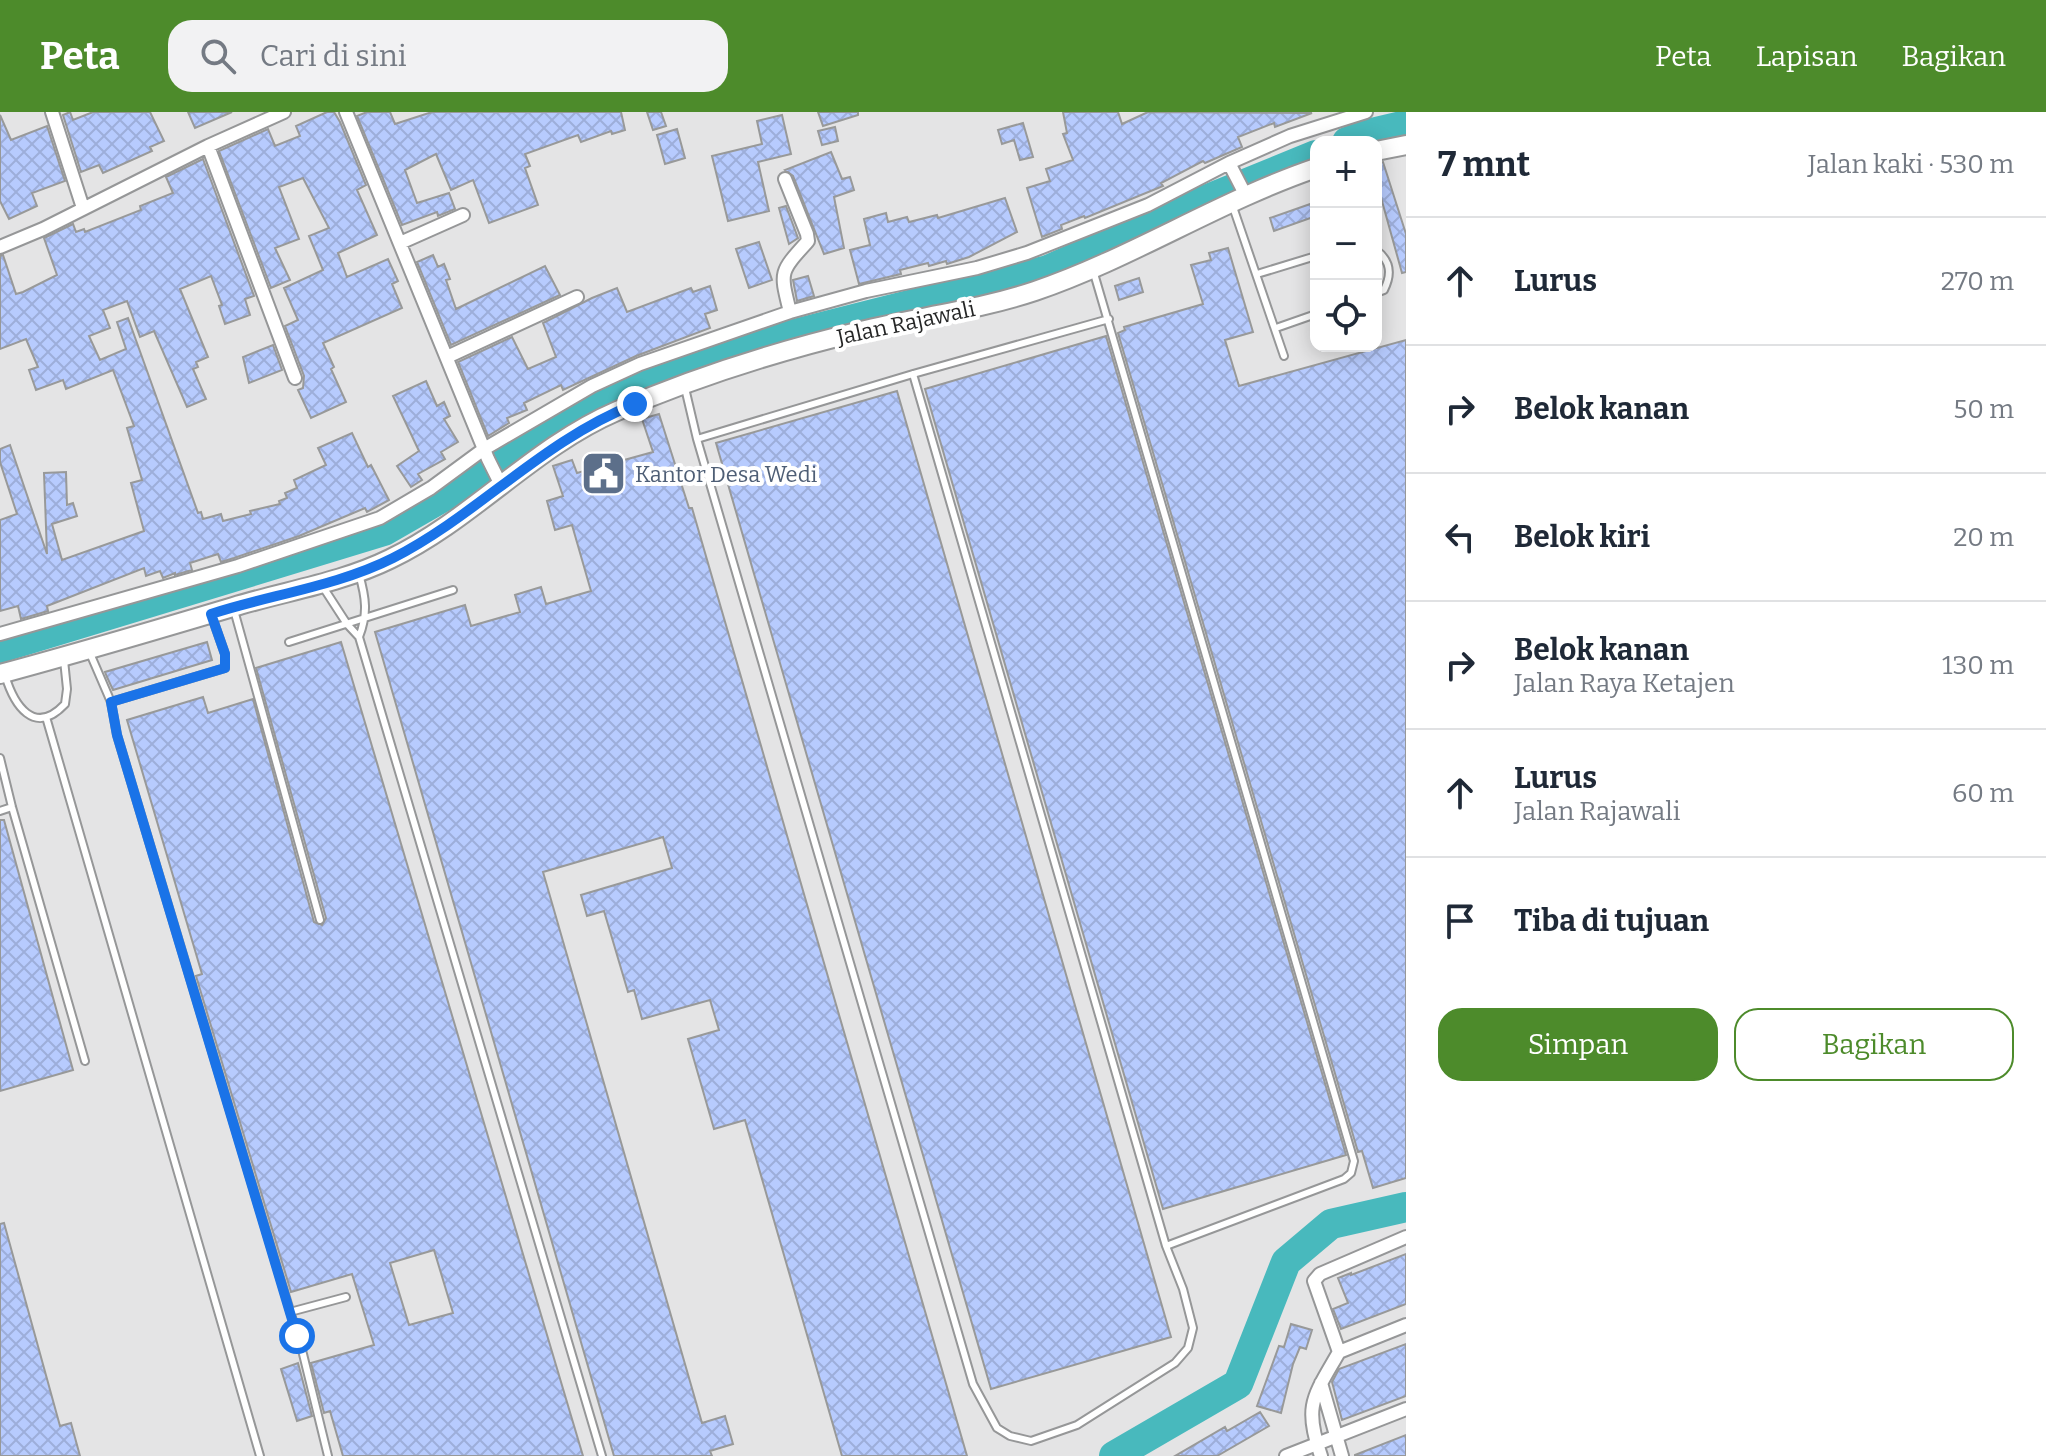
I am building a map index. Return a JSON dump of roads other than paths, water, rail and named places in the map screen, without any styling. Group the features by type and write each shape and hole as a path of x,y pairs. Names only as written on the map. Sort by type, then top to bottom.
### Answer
{"street":[{"path":"52,112 83,208"},
{"path":"0,247 284,112"},
{"path":"346,112 499,480"},
{"path":"0,634 238,566 380,518 592,386 640,364 790,312 866,291 977,268 1027,253 1148,205 1290,136 1366,112"},
{"path":"208,146 295,378"},
{"path":"1382,150 1405,148"},
{"path":"1230,165 1240,195"},
{"name":"Jalan Rajawali","path":"2,674 321,583 392,559 428,539 499,480 595,421 684,384 852,333 1000,302 1093,269 1240,195 1310,170"},
{"path":"785,179 808,241 787,265 782,279 790,312"},
{"path":"400,243 463,215"},
{"path":"447,357 577,297"},
{"path":"1339,1352 1316,1287 1316,1277 1406,1237"},
{"path":"1321,1456 1310,1415 1321,1383 1339,1352 1406,1325"},
{"path":"1321,1383 1342,1456"},
{"path":"1286,1456 1406,1409"}],"lane":[{"path":"1240,195 1257,274 1284,356"},
{"path":"1382,255 1386,259 1390,279 1382,291"},
{"path":"1257,274 1310,258"},
{"path":"1093,269 1354,1161 1351,1173 1344,1179 1166,1246"},
{"path":"1276,328 1310,316"},
{"path":"697,439 1109,319"},
{"path":"684,384 697,439 973,1384 983,1408 997,1428 1010,1436 1031,1441 1077,1425 1175,1363 1188,1348 1193,1328 1183,1289 1166,1246 913,374"},
{"path":"359,571 366,606 366,619 359,637"},
{"path":"321,583 359,637 602,1456"},
{"path":"289,642 453,590"},
{"path":"233,607 320,920"},
{"path":"111,702 225,668 225,654 211,614"},
{"path":"89,650 111,702 117,735 303,1354 328,1456"},
{"path":"2,674 19,708 27,715 46,717 65,704 67,689 63,657"},
{"path":"46,717 260,1456"},
{"path":"0,758 85,1061"},
{"path":"0,811 12,807"},
{"path":"290,1312 346,1297"}],"waterway":[{"path":"1362,136 1406,125"},
{"path":"0,648 384,531 608,402 700,358 1048,270 1181,210 1310,157"},
{"path":"1114,1456 1238,1384 1286,1262 1331,1224 1406,1207"}],"place":[{"name":"Kantor Desa Wedi","path":"604,474"}]}
